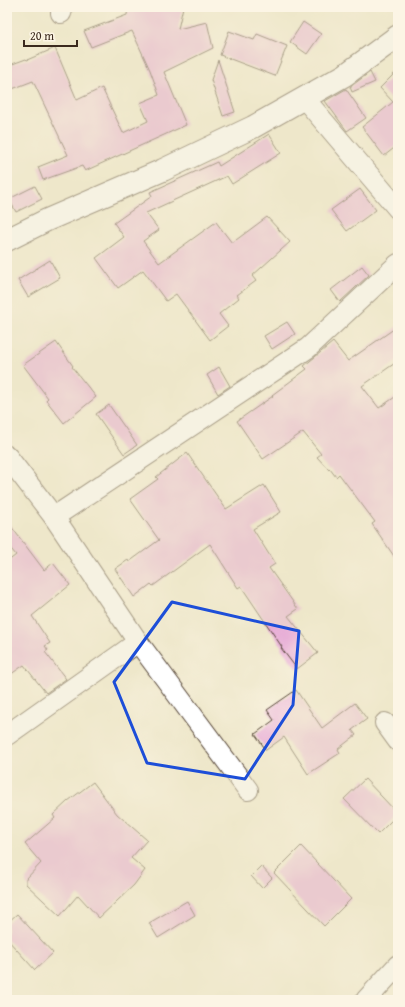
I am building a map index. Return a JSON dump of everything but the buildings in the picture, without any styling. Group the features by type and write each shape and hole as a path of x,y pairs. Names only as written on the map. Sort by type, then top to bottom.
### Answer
{"street":[{"path":"7,240 47,220 163,170 253,127 344,75 398,36"},
{"path":"304,98 398,209"},
{"path":"54,517 308,348 398,264"},
{"path":"7,456 54,517 138,642 248,790"},
{"path":"7,735 138,642"},
{"path":"385,723 398,741"},
{"path":"366,1000 398,965"}],"highlighted area":[{"path":"172,602 299,631 293,705 245,779 147,763 114,682"}]}
